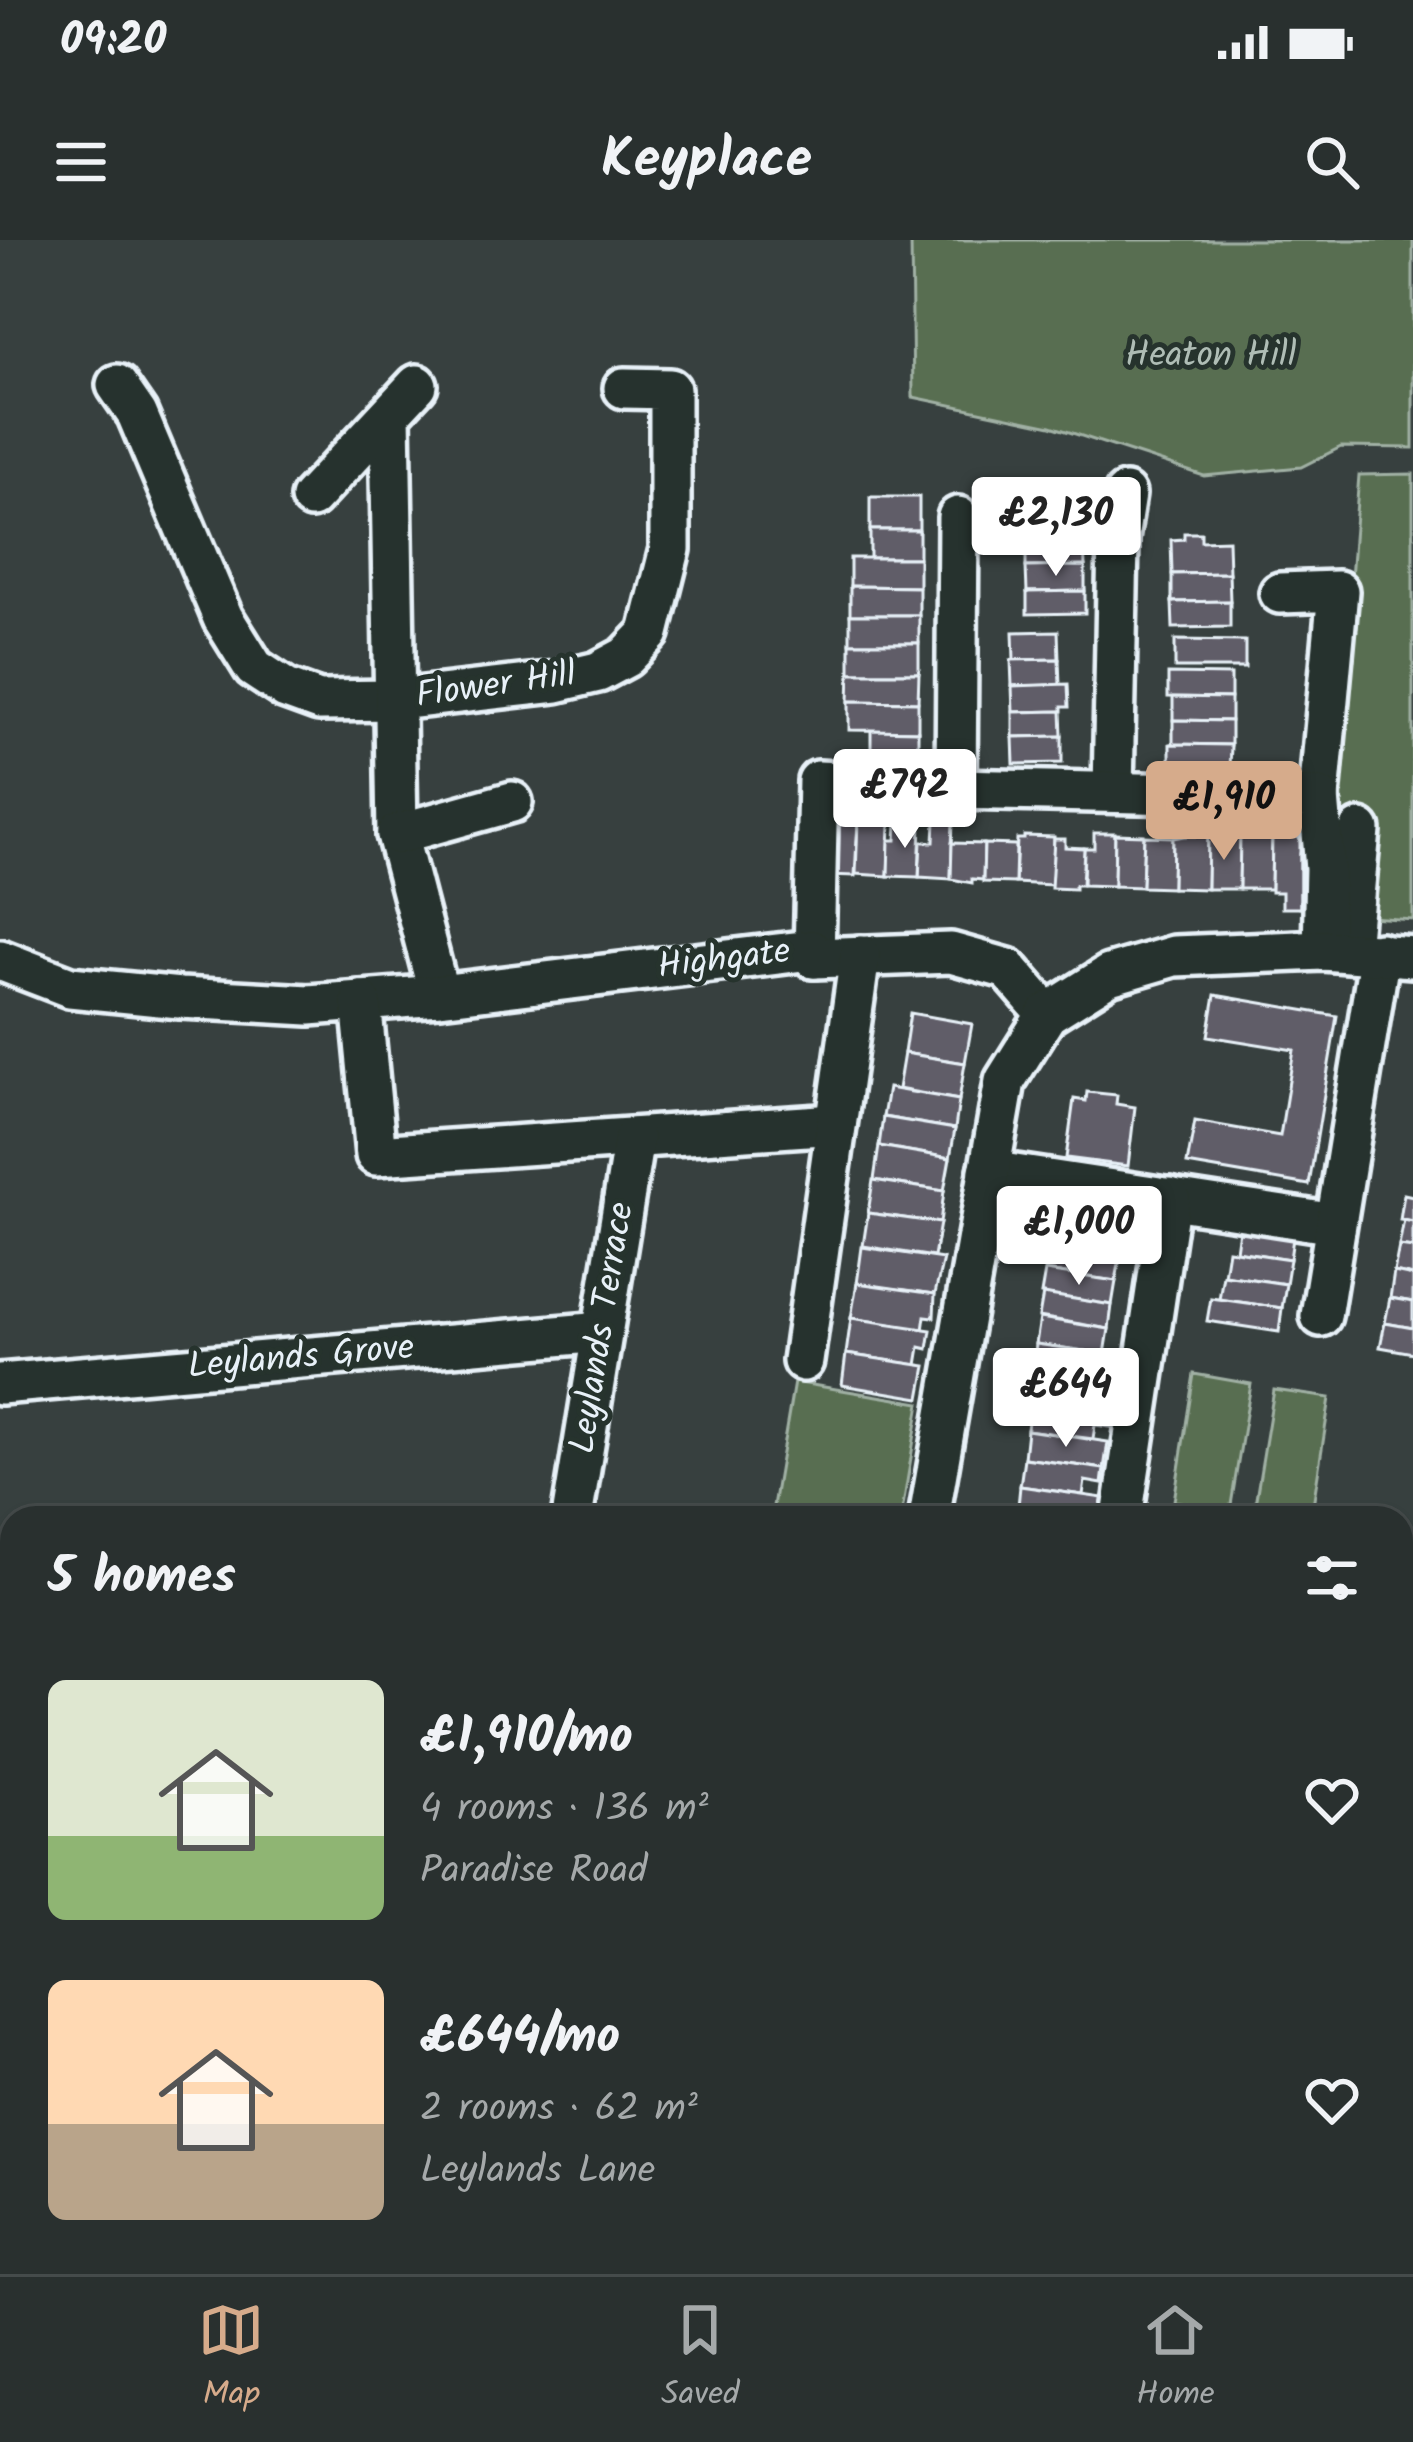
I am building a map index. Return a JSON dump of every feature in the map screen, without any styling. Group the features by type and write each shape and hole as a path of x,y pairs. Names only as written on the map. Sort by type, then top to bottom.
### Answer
{"street":[{"name":"Flower Hill","path":"117,385 136,414 223,619 254,668 286,689 319,701 398,700 556,682 598,672 626,657 649,633 670,549 670,389 624,388"},
{"name":"Flower Hill","path":"311,498 404,400 397,834 439,995"},
{"path":"1113,792 1118,539 1125,494"},
{"path":"956,790 958,517"},
{"path":"1280,593 1338,591 1319,797 1325,868 1366,953"},
{"path":"813,954 806,780 956,790 1319,797"},
{"path":"397,834 512,802"},
{"path":"1321,1316 1366,953 1360,830"},
{"name":"Highgate","path":"0,960 70,987 308,1005 813,954 951,953 1008,969 1047,1014"},
{"path":"931,1506 1005,1081 1047,1014 1109,975 1174,956 1366,953"},
{"path":"802,1360 860,956"},
{"path":"361,1001 376,1155 836,1124"},
{"name":"Leylands Terrace","path":"574,1506 634,1138"},
{"path":"988,1171 1335,1224"},
{"path":"1124,1506 1170,1198"},
{"name":"Leylands Grove","path":"0,1384 602,1332"}],"green space":[{"name":"Heaton Hill","path":"911,240 1413,240 1413,448 1341,447 1301,467 1204,476 1051,426 913,397"},
{"path":"1413,474 1413,920 1325,914 1359,475"},
{"path":"1194,1374 1251,1384 1231,1506 1174,1501"},
{"path":"794,1382 920,1403 903,1506 773,1506"},
{"path":"1274,1390 1330,1398 1313,1506 1255,1506"}],"building":[{"path":"1083,492 1083,518 1025,519 1025,493"},
{"path":"870,497 919,497 919,530 870,530"},
{"path":"1083,518 1084,542 1026,543 1025,519"},
{"path":"870,530 919,530 919,558 870,558"},
{"path":"1184,533 1201,533 1201,541 1228,540 1229,573 1172,574 1171,540 1184,539"},
{"path":"1084,542 1085,566 1026,567 1026,543"},
{"path":"850,558 919,558 919,587 850,586"},
{"path":"1085,566 1085,591 1027,592 1026,567"},
{"path":"1229,573 1230,601 1172,602 1172,574"},
{"path":"850,586 919,587 919,615 850,615"},
{"path":"1085,591 1085,613 1027,614 1027,592"},
{"path":"1230,601 1230,627 1173,628 1172,602"},
{"path":"850,615 919,615 919,643 850,643"},
{"path":"1058,631 1059,659 1014,660 1013,632"},
{"path":"1175,640 1245,641 1245,668 1175,668"},
{"path":"850,643 919,643 919,673 850,673"},
{"path":"1059,659 1060,685 1012,686 1011,660"},
{"path":"850,673 919,673 918,702 849,701"},
{"path":"1168,674 1231,675 1231,698 1168,697"},
{"path":"1068,684 1069,707 1062,711 1013,712 1012,686"},
{"path":"1173,697 1231,698 1231,721 1173,720"},
{"path":"849,701 918,702 918,731 849,730"},
{"path":"1061,711 1062,736 1013,737 1013,712"},
{"path":"1173,720 1231,721 1231,745 1173,744"},
{"path":"871,730 918,731 918,760 871,760"},
{"path":"1062,736 1062,763 1014,764 1013,737"},
{"path":"1170,744 1231,745 1230,769 1170,768"},
{"path":"831,820 858,821 855,876 828,875"},
{"path":"858,821 890,823 888,876 856,874"},
{"path":"935,821 953,821 951,879 919,877 921,842 934,842"},
{"path":"897,823 921,824 919,877 888,876 889,840 896,840"},
{"path":"1094,833 1115,833 1114,886 1083,885 1084,848 1094,848"},
{"path":"1115,834 1144,835 1142,887 1114,886"},
{"path":"1144,836 1173,837 1172,888 1142,887"},
{"path":"1208,836 1207,889 1172,888 1173,838"},
{"path":"1208,836 1240,836 1239,889 1207,889"},
{"path":"1240,836 1272,836 1271,889 1239,889"},
{"path":"1054,837 1052,885 1015,883 1017,839"},
{"path":"1272,837 1300,837 1300,908 1282,908 1282,892 1271,892"},
{"path":"1054,839 1065,839 1065,847 1084,848 1082,885 1075,889 1051,888"},
{"path":"952,843 984,844 983,880 951,879"},
{"path":"984,844 1016,845 1015,883 983,882"},
{"path":"1300,854 1315,855 1320,907 1300,908"},
{"path":"1215,995 1337,1016 1309,1185 1187,1164 1195,1121 1280,1136 1294,1050 1208,1036"},
{"path":"910,1013 972,1024 965,1063 904,1053"},
{"path":"904,1053 965,1063 959,1100 898,1089"},
{"path":"888,1088 959,1100 955,1129 883,1117"},
{"path":"1087,1092 1117,1095 1116,1104 1135,1107 1128,1166 1066,1158 1074,1099 1086,1101"},
{"path":"883,1117 955,1129 950,1158 879,1146"},
{"path":"879,1146 950,1158 944,1191 874,1180"},
{"path":"873,1180 944,1191 940,1223 868,1213"},
{"path":"1053,1192 1128,1204 1123,1233 1048,1221"},
{"path":"1404,1194 1413,1196 1413,1222 1400,1220"},
{"path":"868,1213 940,1223 934,1257 863,1246"},
{"path":"1404,1220 1413,1222 1413,1248 1399,1246"},
{"path":"1048,1222 1123,1233 1120,1258 1044,1246"},
{"path":"1240,1223 1294,1231 1290,1259 1236,1251"},
{"path":"1399,1246 1413,1248 1413,1276 1394,1272"},
{"path":"862,1247 943,1259 935,1294 857,1284"},
{"path":"1050,1247 1120,1258 1116,1281 1046,1271"},
{"path":"1228,1250 1290,1259 1286,1284 1224,1275"},
{"path":"1045,1271 1116,1281 1112,1305 1041,1294"},
{"path":"1394,1272 1413,1276 1413,1302 1390,1298"},
{"path":"1223,1275 1286,1284 1282,1308 1219,1299"},
{"path":"857,1283 935,1294 934,1317 925,1316 923,1330 851,1318"},
{"path":"1043,1294 1112,1305 1109,1329 1039,1317"},
{"path":"1211,1298 1282,1308 1279,1332 1207,1321"},
{"path":"1390,1298 1413,1302 1413,1328 1385,1323"},
{"path":"851,1318 931,1330 928,1349 920,1347 917,1365 846,1354"},
{"path":"1040,1318 1109,1329 1105,1354 1036,1344"},
{"path":"1385,1323 1413,1328 1413,1353 1380,1347"},
{"path":"1036,1344 1105,1354 1101,1381 1033,1371"},
{"path":"846,1354 926,1366 920,1398 842,1385"},
{"path":"1033,1371 1101,1381 1100,1389 1116,1391 1114,1412 1030,1401"},
{"path":"1030,1401 1114,1412 1111,1427 1095,1425 1093,1439 1027,1430"},
{"path":"1027,1430 1108,1442 1104,1469 1024,1458"},
{"path":"1024,1458 1104,1469 1102,1484 1085,1481 1083,1495 1020,1486"},
{"path":"1020,1486 1103,1498 1102,1506 1018,1506"}]}
